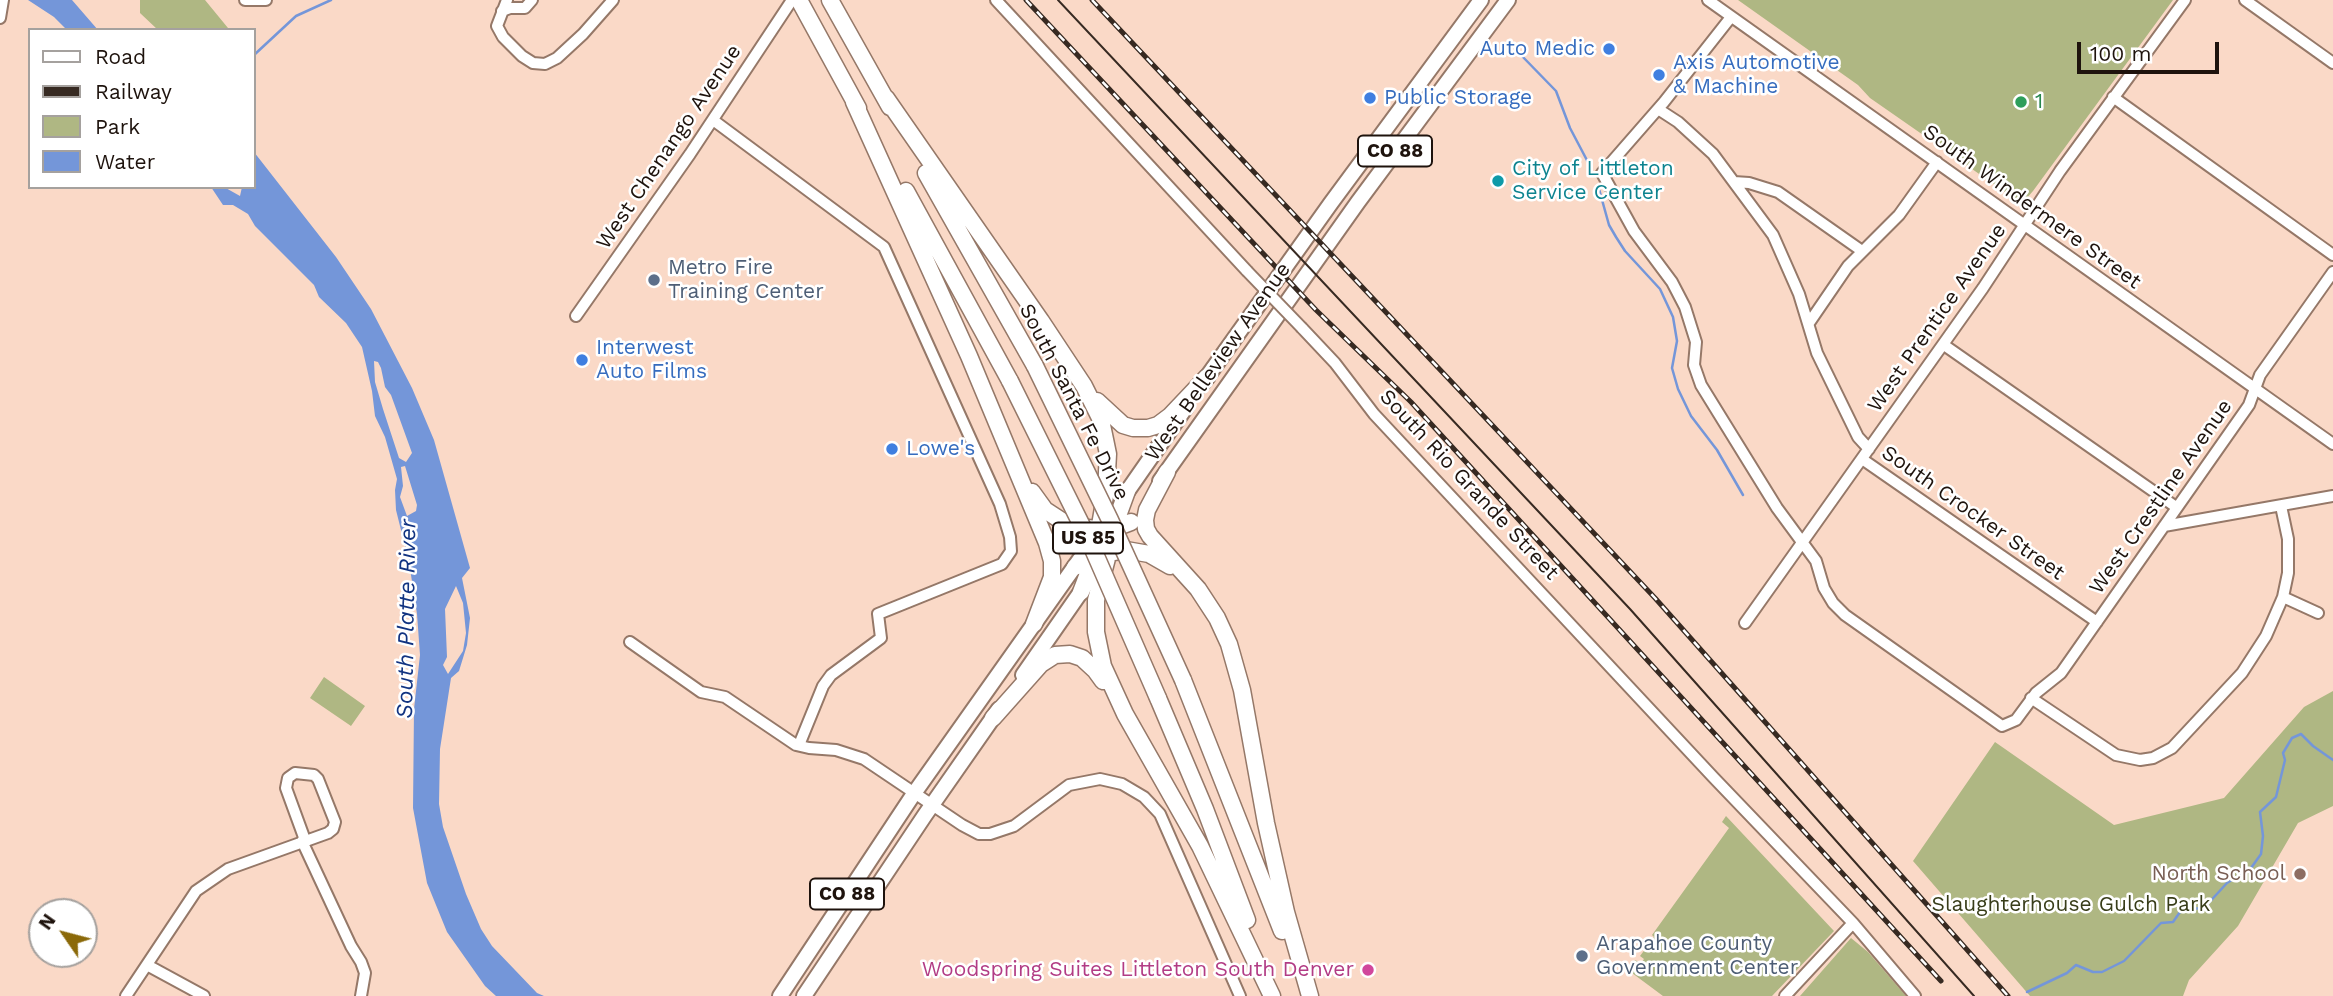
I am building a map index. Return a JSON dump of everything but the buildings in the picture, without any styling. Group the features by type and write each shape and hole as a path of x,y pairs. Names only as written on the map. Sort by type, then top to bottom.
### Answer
{"highway":[{"name":"US 85","path":"799,0 854,102 924,221 1010,381 1089,540 1209,821 1273,996"},
{"name":"South Santa Fe Drive","path":"830,0 1034,366 1110,520 1183,680 1308,996"},
{"path":"886,98 1041,321 1084,387 1101,419 1108,454 1108,529"},
{"path":"854,102 906,213 1013,460 1052,561 1052,577 1034,624"},
{"path":"1084,387 1116,421 1128,427 1143,429 1163,422 1207,377"},
{"path":"1013,460 1036,499 1051,515 1078,528 1108,529 1130,522"},
{"path":"1167,472 1147,510 1146,529 1190,579 1206,602 1223,631 1235,663 1286,912 1308,996"},
{"path":"1127,491 1108,529 1102,553 1096,600 1096,632 1103,666 1125,714 1200,846 1273,996"},
{"path":"1075,567 1102,553 1141,551 1155,556 1194,592 1214,618 1235,663"},
{"path":"1081,592 1102,553"},
{"path":"993,718 1041,664 1060,654 1076,656 1091,666 1125,714"}],"main road":[{"name":"West Belleview Avenue","path":"1127,491 1338,193 1481,0"},
{"name":"West Belleview Avenue","path":"1102,553 1130,522 1167,472 1357,202 1508,0"},
{"name":"CO 88","path":"780,996 915,792 1075,567 1108,529"},
{"name":"CO 88","path":"804,996 932,804 1081,592"}],"street":[{"path":"0,18 3,0"},
{"path":"245,0 266,0"},
{"path":"532,0 525,8 505,6 497,26 503,37 522,56 545,64 558,58 613,0"},
{"name":"West Chenango Avenue","path":"576,316 713,120 792,0"},
{"name":"South Rio Grande Street","path":"996,0 1335,363 1385,425 1853,923 1915,996"},
{"name":"South Windermere Street","path":"1708,0 2333,444"},
{"name":"West Prentice Avenue","path":"1745,623 1944,345 2014,244 2030,213 2185,0"},
{"path":"2245,0 2333,63"},
{"path":"1731,17 1658,109 1602,173 1634,231 1672,282 1685,307 1696,342 1694,365 1701,384 1777,508 1803,542"},
{"path":"2113,97 2333,255"},
{"name":"South Crocker Street","path":"1658,109 1698,139 1734,181 1773,234 1809,323 1817,353 1858,437 1869,449"},
{"path":"713,120 884,247 1000,504 1010,537 1011,551 1002,564 878,614 881,638 831,676 823,686 799,746"},
{"path":"1809,323 1842,275 1862,250 1899,215 1937,162"},
{"path":"1734,181 1778,192 1862,250"},
{"name":"West Crestline Avenue","path":"1803,542 1816,561 1824,587 1833,603 1845,615 2002,726 2016,720 2031,698 2061,673 2249,405 2260,375 2333,272"},
{"path":"1944,345 2176,507"},
{"name":"South Crocker Street","path":"1862,459 2097,622"},
{"path":"2164,526 2333,496"},
{"path":"2031,698 2116,755 2140,760 2162,754 2172,748 2242,673 2266,636 2283,597 2289,557 2281,506"},
{"path":"2283,597 2318,613"},
{"path":"630,642 701,692 725,697 783,738 799,746 836,750 864,759 979,834 990,834 1014,827 1069,785 1100,779 1122,784 1144,797 1160,814 1240,996"},
{"path":"125,996 196,891 228,869 303,841 328,833 333,829 335,822 318,779 314,775 295,773 288,778 286,788 303,841 365,972 361,996"},
{"path":"1785,996 1853,923"},
{"path":"147,965 204,996"}],"green space":[{"path":"140,0 205,0 228,28 156,28 140,13"},
{"path":"1738,0 2173,0 2033,191 2026,199 2018,201 1870,98 1858,85"},
{"path":"324,677 365,706 351,726 310,698"},
{"name":"Slaughterhouse Gulch Park","path":"2333,691 2333,806 2298,823 2238,926 2189,980 2183,996 2030,996 1913,861 1995,742 2114,825 2224,798 2304,707"},
{"path":"1726,816 1834,931 1772,996 1663,996 1628,970 1635,960 1641,963 1644,959 1640,956 1646,948 1644,946 1654,937 1652,935 1729,828 1722,822"},
{"path":"1851,938 1868,952 1906,996 1800,996"}],"water":[{"path":"28,0 72,0 96,28 65,28 54,17"},
{"path":"256,155 336,257 371,309 412,388 434,440 470,568 462,578 470,618 467,645 459,671 451,678 440,749 439,804 443,827 481,929 492,946 537,993 544,996 496,996 485,986 447,932 427,883 413,808 414,709 420,655 417,614 409,562 396,510 397,479 385,437 375,416 362,347 346,323 319,297 314,285 255,226 248,214 233,205 223,205 212,189 228,189 240,196 242,189 256,189","holes":["374,361 378,362 385,387 391,395 412,453 406,462 399,458 375,382","405,466 417,505 416,511 407,516 400,497 403,486 401,467","456,586 463,603 466,633 463,651 448,674 443,665 447,657 445,609"]}],"waterway":[{"path":"256,53 296,16 331,0"},
{"path":"1520,54 1556,91 1570,128 1590,166"},
{"path":"1599,189 1609,225 1625,251 1660,289 1673,317 1677,341 1672,368 1678,389 1691,416 1717,450 1743,495"},
{"path":"2027,992 2067,973 2076,965 2093,972 2102,972 2124,961 2161,923 2173,922 2180,912 2204,908 2227,883 2251,868 2261,854 2263,836 2260,812 2276,797 2285,760 2283,753 2292,738 2301,734 2333,760"}],"tram line":[{"path":"1058,0 1630,609 1974,996"}],"railway":[{"path":"1026,0 1316,310 1411,402 1941,981"},
{"path":"1092,0 1655,598 2008,996"}],"place":[{"name":"Auto Medic","path":"1609,49"},
{"name":"Axis Automotive & Machine","path":"1659,75"},
{"name":"Public Storage","path":"1370,98"},
{"name":"1","path":"2021,102"},
{"name":"City of Littleton Service Center","path":"1498,181"},
{"name":"Metro Fire Training Center","path":"654,280"},
{"name":"Interwest Auto Films","path":"582,360"},
{"name":"Lowe's","path":"892,449"},
{"name":"North School","path":"2300,874"},
{"name":"Arapahoe County Government Center","path":"1582,956"},
{"name":"Woodspring Suites Littleton South Denver","path":"1368,970"}],"water label":[{"name":"South Platte River","path":"407,619"}]}
